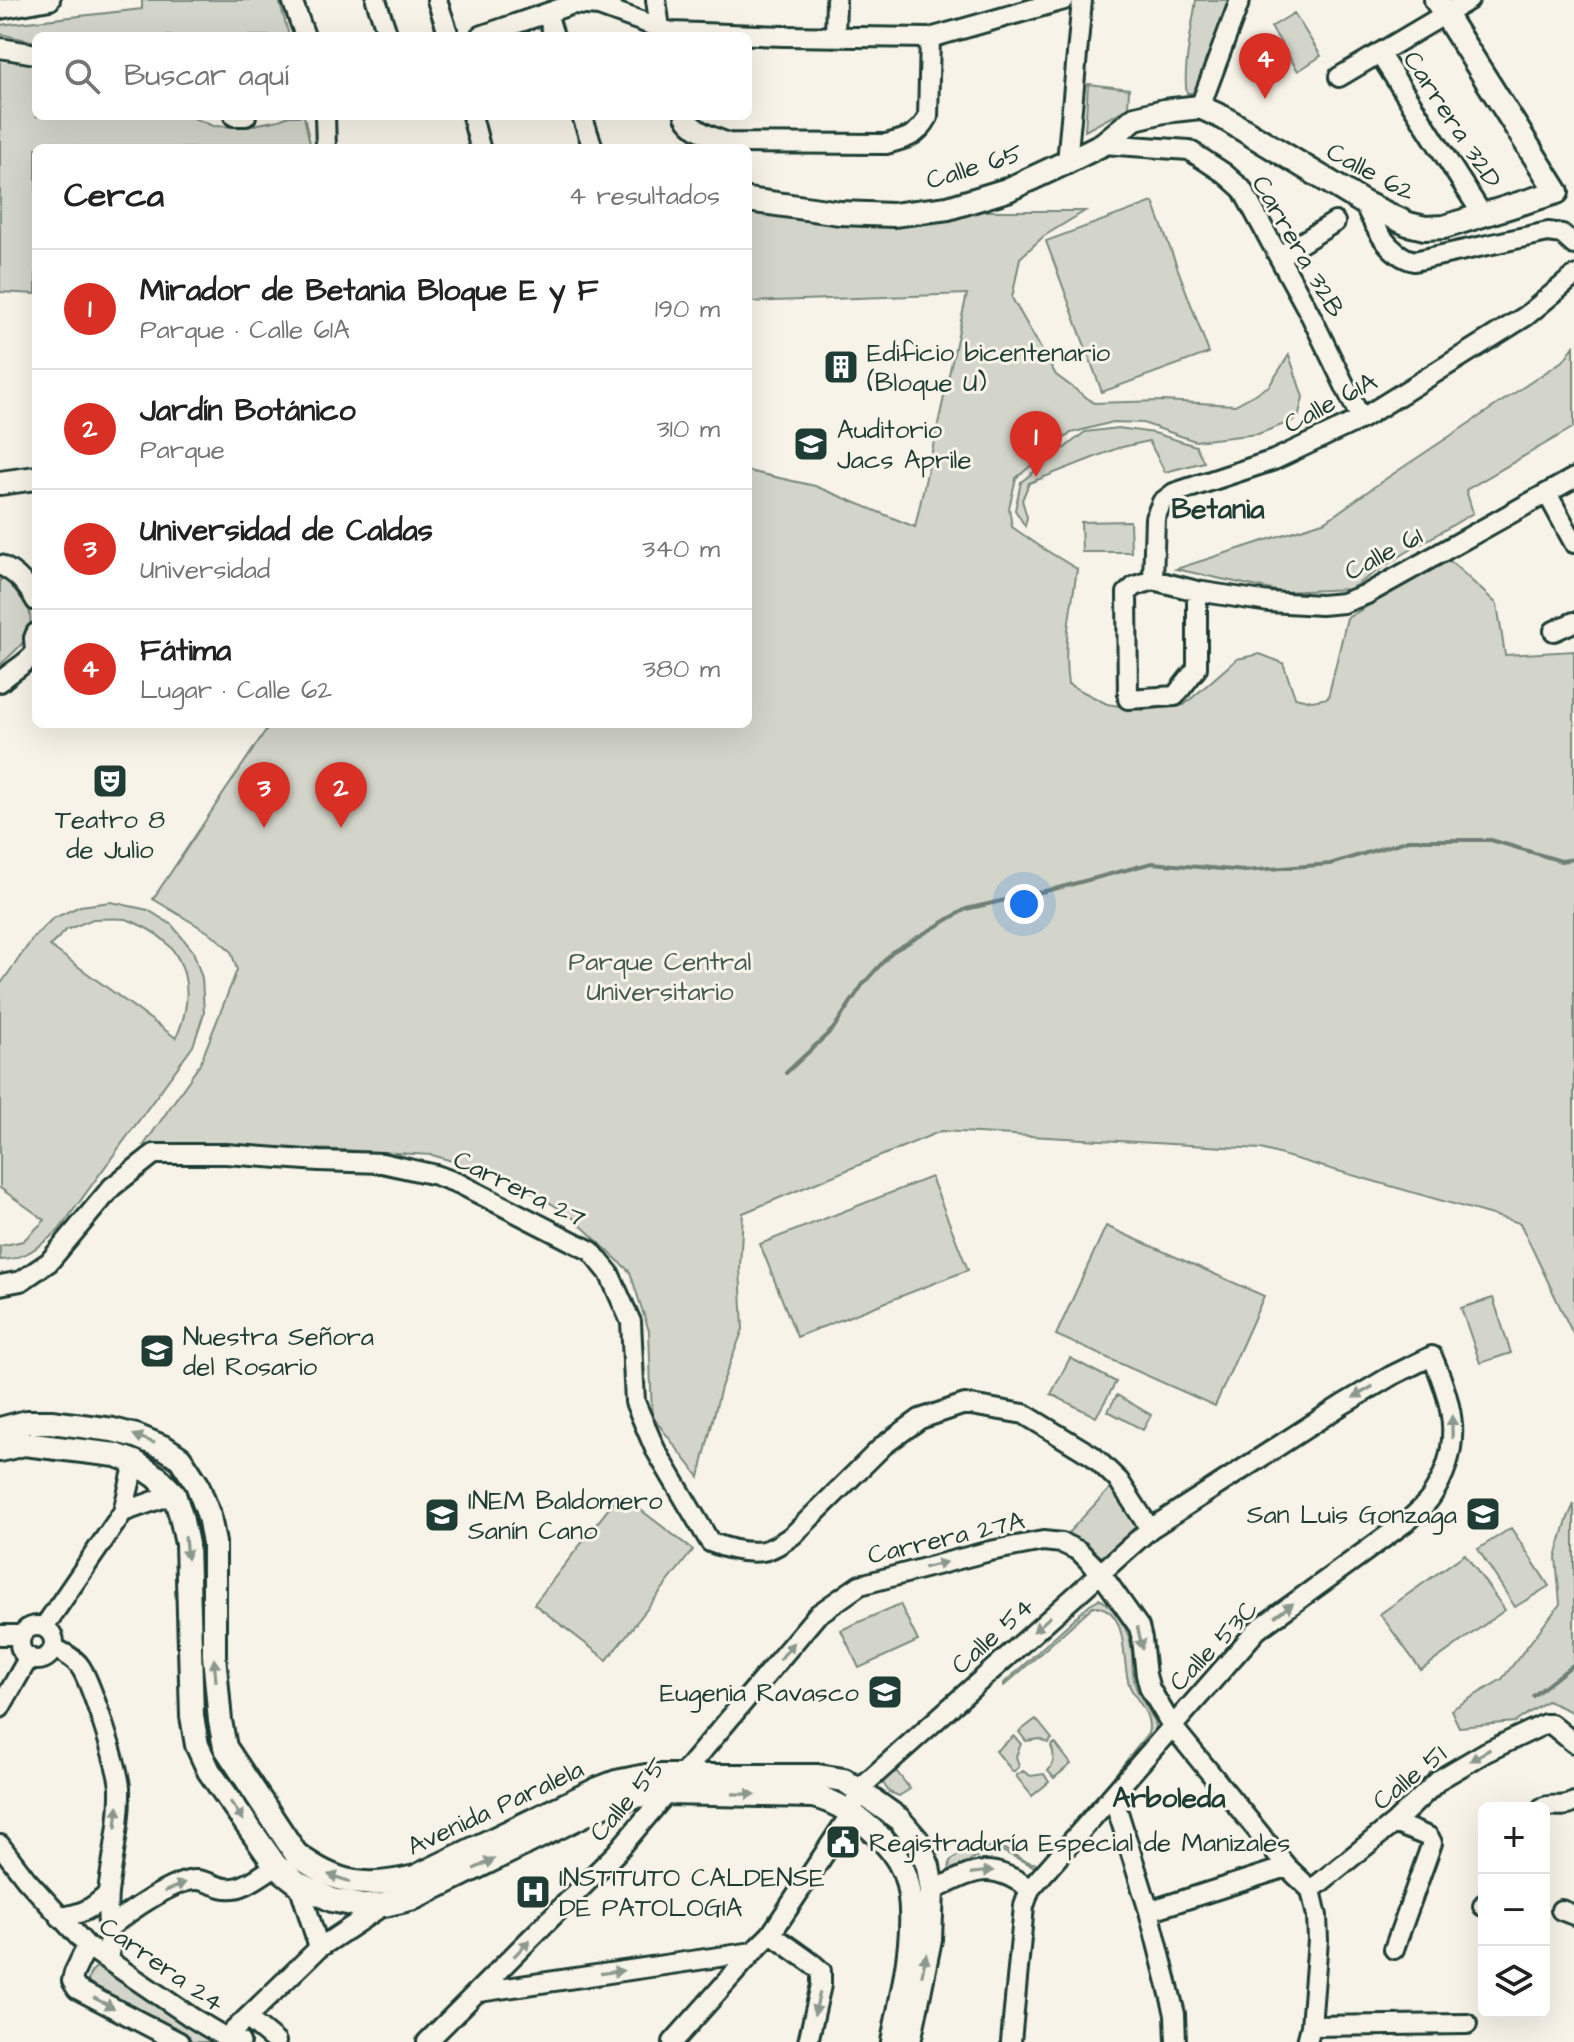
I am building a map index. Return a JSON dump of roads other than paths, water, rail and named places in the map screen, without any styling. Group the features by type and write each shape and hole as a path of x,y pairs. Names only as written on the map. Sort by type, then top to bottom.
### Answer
{"main road":[{"path":"1440,7 1565,190"},
{"name":"Calle 65","path":"752,201 840,213 893,215 948,208 1007,190 1067,162 1103,144 1135,118 1200,107"},
{"name":"Calle 62","path":"1200,107 1224,118 1364,203 1408,224 1425,228 1444,227 1565,190"},
{"path":"0,483 32,479"},
{"name":"Avenida Paralela","path":"0,1429 39,1422 113,1430 151,1442 180,1458 197,1484 209,1516 214,1543 214,1655 225,1747 296,1854 310,1865 331,1876 366,1884 390,1883 415,1877 616,1782 646,1776 818,1776 844,1780 899,1819 917,1840 928,1866 932,1891 930,1939 909,2042"},
{"path":"0,1450 24,1444 116,1455 135,1462 174,1494"},
{"name":"Avenida Paralela","path":"174,1494 187,1544 192,1716 197,1745 209,1771 276,1866 299,1884 332,1900 362,1906 414,1898 606,1804 635,1796 666,1793 813,1796 832,1801 852,1812 891,1849 903,1870 910,1892 911,1938 893,2042"}],"street":[{"path":"0,9 50,0"},
{"path":"292,0 304,32"},
{"path":"376,0 387,32"},
{"path":"437,0 448,32"},
{"path":"656,0 667,32"},
{"path":"835,37 836,0"},
{"path":"752,35 930,38 1064,0"},
{"path":"1067,162 1082,0"},
{"path":"1200,107 1240,0"},
{"path":"1339,77 1379,53 1440,7 1469,0"},
{"path":"492,32 573,4 599,6 667,32"},
{"path":"547,13 553,32"},
{"path":"687,120 728,143 886,144 905,139 922,129 928,117 930,38"},
{"path":"0,48 32,53"},
{"name":"Carrera 32D","path":"1379,53 1482,214"},
{"path":"325,120 326,144"},
{"path":"473,120 478,144"},
{"path":"583,120 592,144"},
{"name":"Carrera 32B","path":"1103,144 1182,149 1224,173 1242,189 1280,256 1361,419"},
{"path":"1364,203 1370,219 1402,259 1414,261 1548,232 1562,234 1574,245"},
{"path":"1280,256 1335,222"},
{"name":"Calle 61A","path":"1153,580 1155,518 1162,502 1174,493 1274,460 1361,419 1526,316 1574,276"},
{"name":"Calle 61","path":"1153,580 1197,591 1269,602 1343,603 1367,594 1574,478"},
{"path":"1547,493 1574,543"},
{"path":"0,565 22,580 32,595"},
{"path":"1153,580 1135,586 1127,593 1128,699 1175,696 1197,668 1197,591"},
{"path":"1554,631 1574,622"},
{"path":"0,682 32,657"},
{"name":"Carrera 27","path":"0,1285 21,1281 49,1262 112,1187 154,1154 226,1154 382,1163 436,1175 460,1184 591,1251 609,1273 631,1322 635,1402 643,1423 710,1542 726,1549 762,1551 777,1546 793,1535 900,1432 920,1419 965,1404 1024,1414 1093,1456 1119,1481 1150,1529"},
{"name":"Calle 54","path":"859,1789 1150,1529 1342,1405 1432,1356"},
{"name":"Calle 53C","path":"1030,1889 1257,1630 1410,1519 1430,1499 1448,1464 1453,1433 1446,1388 1432,1356"},
{"path":"44,1627 123,1512 135,1462"},
{"path":"123,1512 174,1494"},
{"name":"Carrera 27A","path":"860,1585 990,1551 1043,1541 1062,1543 1079,1551 1100,1572 1139,1627 1150,1689 1172,1726 1287,1867 1311,1890"},
{"name":"Calle 55","path":"427,2042 616,1853 817,1615 860,1585"},
{"path":"29,1627 44,1627 53,1636 54,1648 47,1657 29,1657 22,1649 22,1635 29,1627"},
{"path":"0,1635 22,1635"},
{"path":"54,1648 79,1665 87,1679 120,1786 108,1894 110,1961"},
{"path":"0,1708 29,1657"},
{"name":"Calle 51","path":"1311,1890 1394,1823 1440,1779 1486,1752 1538,1726 1551,1724 1574,1743"},
{"path":"673,2042 771,1934 852,1812 859,1789"},
{"path":"1113,1796 1149,1911 1175,2014 1176,2042"},
{"path":"1550,1805 1566,1807 1574,1802"},
{"path":"1394,1823 1429,1837 1432,1843 1394,1949"},
{"name":"Carrera 24","path":"0,1845 26,1879 87,1946 191,2017 233,2040"},
{"path":"109,1928 178,1883 197,1880 238,1889 276,1866"},
{"path":"1149,1911 1287,1867"},
{"path":"932,1891 971,1872 996,1870 1013,1876 1030,1889 1024,1906 1011,2042"},
{"path":"233,2040 248,2019 319,1948 384,1905 415,1877"},
{"path":"299,1884 319,1948"},
{"path":"1311,1890 1318,1940 1309,2034 1467,2024"},
{"path":"60,1917 92,1909 108,1894"},
{"path":"771,1934 821,1971 821,1985 808,2042"},
{"path":"87,1946 72,1981 77,1989 179,2042"},
{"path":"479,1992 753,1952"},
{"name":"Carrera 24","path":"248,2019 276,2042"}],"waterway":[{"path":"786,1073 833,1029 863,984 892,952 966,909 1152,863 1245,871 1330,864 1409,840 1491,840 1561,861 1574,859"},
{"path":"1533,1696 1574,1664"}],"place":[{"name":"Fátima","path":"1265,99"},
{"name":"Edificio bicentenario (Bloque U)","path":"841,367"},
{"name":"Auditorio Jacs Aprile","path":"811,444"},
{"name":"Mirador de Betania Bloque E y F","path":"1036,477"},
{"name":"Teatro 8 de Julio","path":"110,781"},
{"name":"Universidad de Caldas","path":"264,828"},
{"name":"Jardín Botánico","path":"341,828"},
{"name":"Nuestra Señora del Rosario","path":"157,1351"},
{"name":"San Luis Gonzaga","path":"1483,1514"},
{"name":"INEM Baldomero Sanín Cano","path":"442,1515"},
{"name":"Eugenia Ravasco","path":"885,1692"},
{"name":"Registraduría Especial de Manizales","path":"843,1842"},
{"name":"INSTITUTO CALDENSE DE PATOLOGIA","path":"533,1892"}],"district":[{"name":"Betania","path":"1218,508"},
{"name":"Arboleda","path":"1169,1797"}],"park label":[{"name":"Parque Central Universitario","path":"660,976"}]}
